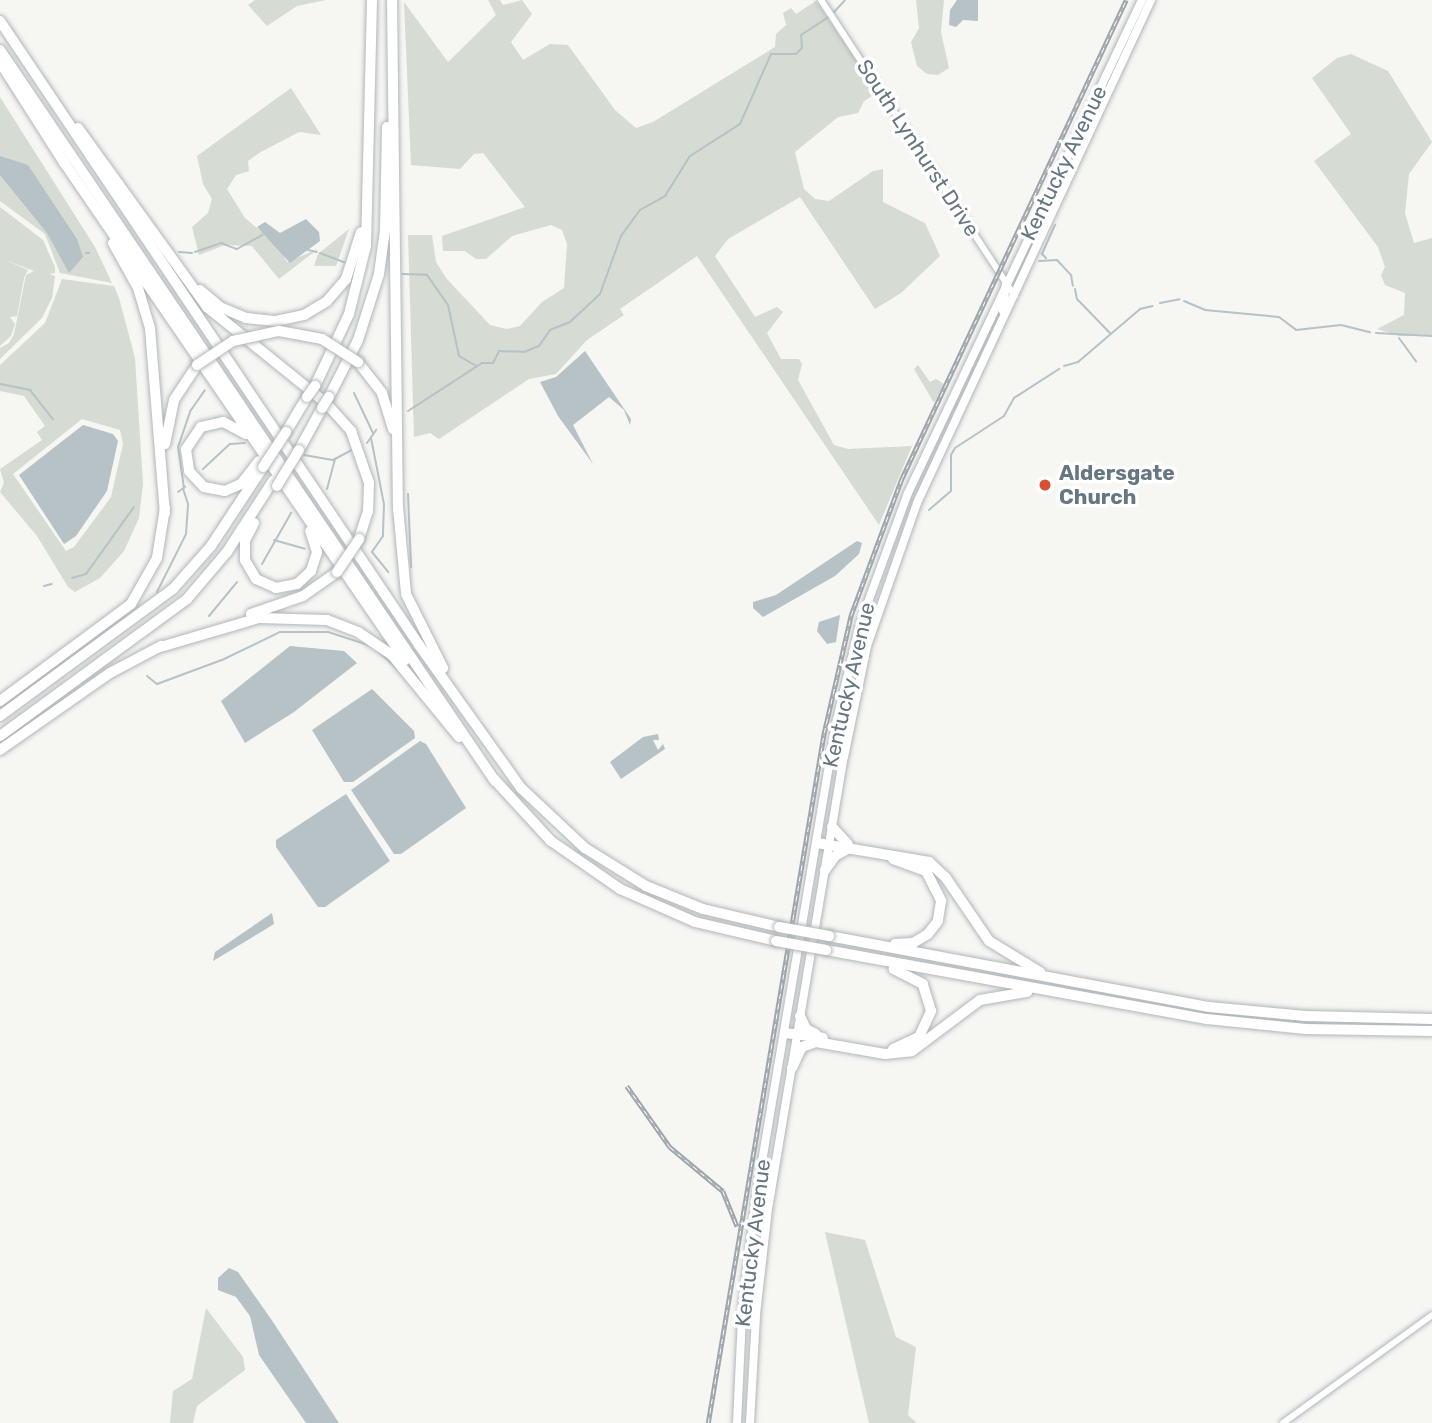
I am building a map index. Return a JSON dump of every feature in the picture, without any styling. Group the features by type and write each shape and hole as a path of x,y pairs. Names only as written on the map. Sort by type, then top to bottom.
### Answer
{"highway":[{"path":"372,0 367,232 358,287 339,340 315,386 285,430 261,460 241,485 216,491 194,479 185,454 196,431 217,422 240,429 261,460 291,497 445,718"},
{"path":"0,736 187,598 227,552 275,484 329,397 367,317 383,247 390,0"},
{"path":"390,0 398,510"},
{"path":"0,21 220,321 326,403 351,431 369,483 368,511 359,539 337,572 297,599 157,648 110,673 0,750"},
{"path":"10,35 521,788 585,848 646,886 703,909 779,926 1064,981 1249,1011 1432,1018"},
{"path":"0,50 495,781"},
{"path":"0,62 129,270 147,315 154,349 165,513"},
{"path":"63,162 261,460"},
{"path":"153,231 220,307 257,321 295,318 327,301 353,267 368,162"},
{"path":"0,701 131,604 157,558 165,513 166,427 178,393 197,365 233,341 279,331 318,338 358,362 378,386 391,418 403,576 414,617 521,788"},
{"path":"0,716 167,596 211,546 261,460"},
{"path":"275,484 247,535 244,551 252,575 271,587 297,584 315,561 314,538 291,497"},
{"path":"157,648 259,618 327,620 386,650 495,781 551,841 620,889 695,922 776,941 1236,1023 1339,1031 1432,1031"},
{"path":"832,827 849,848 917,866 931,876 940,894 939,917 925,936 907,944 870,944"},
{"path":"817,843 929,862 944,876 973,923 995,947 1024,965 1064,981"},
{"path":"825,870 835,856 849,848"},
{"path":"792,1068 802,1047 821,1040 901,1048 924,1031 931,1011 927,990 913,975 830,951"},
{"path":"785,1033 902,1054 927,1044 986,998 1052,992"},
{"path":"800,1016 807,1031 821,1040"}],"main road":[{"name":"South Lynhurst Drive","path":"821,0 1015,296"},
{"name":"Kentucky Avenue","path":"737,1423 747,1266 844,689 873,583 908,493 1142,0"},
{"name":"Kentucky Avenue","path":"750,1423 762,1255 800,1016 856,692 890,571 920,496 1151,0"},
{"path":"1015,296 1018,260"},
{"path":"1002,323 1006,284"},
{"path":"1283,1423 1432,1315"}],"shaded area":[{"path":"255,0 326,0 297,6 267,26 248,5"},
{"path":"488,0 500,0 503,5 522,0 532,14 511,42 523,60 550,44 568,45 615,110 636,128 653,122 775,47 776,34 786,25 783,13 791,8 796,14 816,1 878,92 864,101 858,113 838,117 795,152 804,189 815,199 829,201 873,171 883,169 883,202 925,223 940,256 901,293 875,309 800,197 728,239 715,256 755,317 777,307 783,312 767,333 781,359 799,359 802,364 798,380 834,445 848,449 912,446 879,525 697,256 620,309 624,315 587,340 556,374 529,379 439,439 430,433 414,437 408,235 432,235 436,262 446,278 490,325 507,329 520,326 542,302 564,288 567,244 562,230 551,225 512,236 486,259 476,259 465,251 443,251 442,236 525,207 483,153 474,154 460,169 411,165 404,2 448,62 496,15"},
{"path":"916,0 944,0 941,32 949,68 938,75 927,74 917,66 911,42 919,28"},
{"path":"957,0 978,0 978,21 963,20 956,27 949,25 950,10"},
{"path":"1351,54 1388,71 1432,142 1409,174 1405,213 1414,243 1432,238 1432,336 1399,336 1377,329 1404,315 1405,293 1385,285 1381,275 1385,267 1378,247 1314,161 1351,134 1312,78 1337,58"},
{"path":"291,88 321,135 299,132 259,153 248,161 249,171 236,175 227,189 245,218 277,245 287,262 318,249 279,279 252,246 225,245 199,255 192,227 208,213 212,199 203,184 197,156"},
{"path":"0,97 95,247 112,283 60,273 45,234 0,201"},
{"path":"0,156 28,165 77,239 83,257 69,273 47,233 0,175"},
{"path":"0,207 43,240 55,267 55,273 49,274 55,276 52,298 42,318 0,359 0,348 9,343 14,334 26,275 34,271 5,260 28,270 24,278 17,316 10,317 15,324 11,336 0,346"},
{"path":"306,219 319,232 320,241 290,263 257,227 265,222 280,233"},
{"path":"349,229 336,266 314,266 318,254"},
{"path":"62,279 114,286 135,358 143,484 139,518 124,551 100,578 75,592 68,587 37,536 0,492 4,483 0,469 42,440 37,432 45,426 24,396 0,391 0,365 45,323","holes":["82,419 120,430 123,444 111,497 74,547 66,551 13,474"]},
{"path":"585,351 631,419 630,425 624,410 609,397 573,425 593,464 558,416 540,382 556,377"},
{"path":"918,365 930,382 936,379 944,384 934,403 914,369"},
{"path":"83,425 113,434 118,441 107,491 76,536 64,544 19,475"},
{"path":"857,541 862,543 859,554 835,576 763,617 753,608 753,602 776,595"},
{"path":"840,615 836,642 827,644 817,631 819,622"},
{"path":"290,646 344,651 357,663 294,712 245,743 221,701"},
{"path":"372,689 414,731 415,738 353,782 344,782 312,730"},
{"path":"658,734 659,740 653,740 658,750 663,744 665,749 621,779 610,762 643,737"},
{"path":"420,741 426,744 466,808 401,854 394,854 351,790"},
{"path":"346,794 390,861 325,907 318,907 276,847 276,840"},
{"path":"272,913 274,924 213,961 215,952"},
{"path":"825,1232 865,1240 896,1337 916,1347 908,1415 917,1423 869,1423"},
{"path":"229,1268 238,1272 339,1423 306,1423 259,1355 250,1316 236,1297 218,1290 218,1278"},
{"path":"206,1308 243,1357 245,1370 197,1406 193,1423 170,1423 173,1391 192,1379"}],"waterway":[{"path":"834,12 845,0"},
{"path":"408,411 482,363 493,363 499,351 524,352 539,346 550,330 570,322 600,294 621,236 640,210 665,196 690,156 740,124 771,54 796,54 802,48 801,35 830,16"},
{"path":"1046,258 1042,254 1055,225"},
{"path":"195,252 221,243 237,249 262,235"},
{"path":"308,250 317,252"},
{"path":"179,252 192,253"},
{"path":"320,253 346,263"},
{"path":"1039,261 1057,260 1071,275 1073,286"},
{"path":"402,274 427,275 448,305 459,356 476,366"},
{"path":"1075,289 1077,299 1110,333"},
{"path":"1160,303 1180,299"},
{"path":"1184,301 1205,310 1279,317 1296,330 1341,325 1370,332"},
{"path":"1064,366 1078,362 1140,309 1153,306"},
{"path":"1376,333 1432,336"},
{"path":"1399,338 1416,361"},
{"path":"929,510 951,491 951,455 955,448 1004,416 1014,398 1059,369"},
{"path":"0,384 30,390 53,419"},
{"path":"184,488 178,447 191,410 205,390"},
{"path":"354,393 373,433"},
{"path":"367,443 376,430"},
{"path":"371,438 384,504 383,536 372,552 388,572"},
{"path":"203,469 230,444 245,443"},
{"path":"304,455 333,460 352,450"},
{"path":"327,489 335,460"},
{"path":"178,492 185,487"},
{"path":"157,592 186,534 188,504 183,489"},
{"path":"408,494 411,567"},
{"path":"72,578 86,574 134,507"},
{"path":"262,564 291,513"},
{"path":"274,540 305,549"},
{"path":"209,616 237,582"},
{"path":"44,586 52,584"},
{"path":"147,676 157,684 222,660 280,632 328,632 371,646"},
{"path":"378,651 397,669"}],"railway":[{"path":"708,1423 824,733 851,615 902,478 1126,0"},
{"path":"627,1086 670,1147 723,1191 737,1226"}],"place":[{"name":"Aldersgate Church","path":"1045,485"}]}
